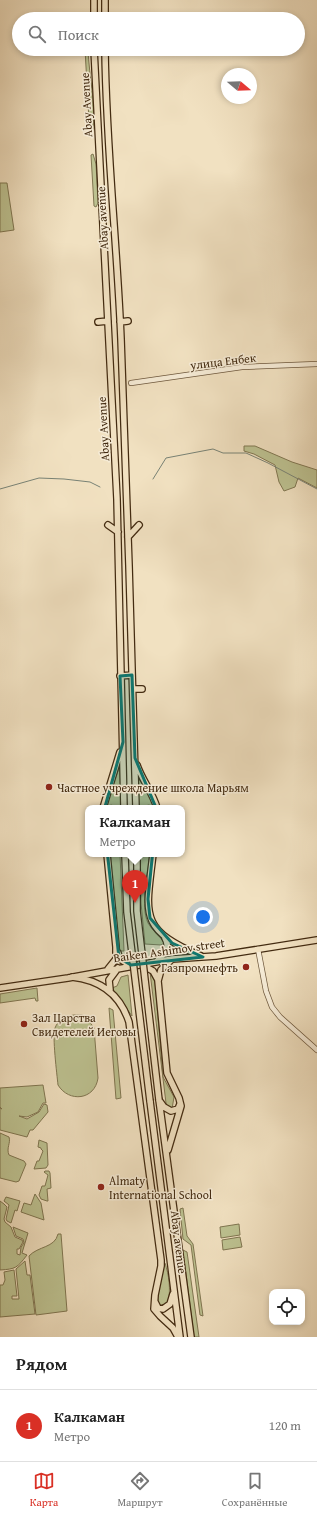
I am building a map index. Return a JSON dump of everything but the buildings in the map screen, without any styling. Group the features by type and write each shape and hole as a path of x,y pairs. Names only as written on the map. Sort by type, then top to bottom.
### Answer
{"main road":[{"path":"94,0 94,12"},
{"path":"104,0 105,12"},
{"name":"Abay Avenue","path":"94,56 118,532 124,805"},
{"name":"Abay avenue","path":"105,56 109,148 120,322 122,386"},
{"path":"98,322 108,321"},
{"path":"120,322 128,321"},
{"name":"Abay Avenue","path":"122,386 136,805"},
{"path":"108,524 118,532"},
{"path":"128,537 139,525"},
{"path":"120,676 132,676"},
{"path":"133,689 142,689"},
{"path":"104,805 123,742"},
{"path":"134,758 140,774 156,805"},
{"path":"107,857 116,947 116,959 108,970"},
{"name":"Abay avenue","path":"126,857 127,912 174,1285 179,1337"},
{"path":"137,857 137,911 159,1100 191,1337"},
{"path":"153,857 148,911 155,926 167,941 168,947 165,954 157,961"},
{"path":"164,936 177,945 203,957"},
{"name":"Baiken Ashimov street","path":"0,988 72,977 157,961 203,957 317,940"},
{"path":"116,947 119,958 123,962 131,965"},
{"path":"167,1157 171,1135 180,1111 181,1102 167,1073 158,981 161,970 172,959"},
{"path":"140,964 153,971 158,981"},
{"path":"110,990 109,980 115,971 120,968"},
{"path":"72,977 89,979 110,990 123,1008 129,1022 161,1260 154,1304 156,1313 169,1324 179,1337"},
{"path":"159,1100 164,1107 171,1111 178,1109 181,1102"},
{"path":"154,1299 158,1308 166,1308 172,1301 174,1285"}],"street":[{"name":"улица Енбек","path":"132,383 242,367 317,364"},
{"path":"258,949 266,991 272,1007 280,1017 317,1050"}],"highlighted area":[{"path":"132,675 135,758 157,810 148,899 150,918 172,943 203,957 131,965 119,958 103,814 123,742 120,676"}],"green space":[{"path":"85,56 89,56 94,114 92,136 89,121"},
{"path":"93,154 96,164 98,203 96,207 94,206 91,155"},
{"path":"0,183 7,183 14,230 0,232"},
{"path":"244,446 255,446 292,462 317,470 317,488 298,478 295,487 284,491 279,482 275,465 254,454 244,451"},
{"path":"120,766 121,805 106,805"},
{"path":"137,776 151,797 154,805 137,805"},
{"path":"109,857 120,857 124,951 120,951"},
{"path":"140,857 150,857 145,889 146,916 148,923 164,943 161,945 145,944 141,903"},
{"path":"150,972 155,981 163,1077 174,1097 172,1109 167,1106 166,1103"},
{"path":"128,975 132,1016 112,988 117,986 121,977"},
{"path":"37,988 38,1001 36,1001 35,998 0,1003 0,994"},
{"path":"109,1008 113,1010 121,1098 116,1099"},
{"path":"74,1015 82,1015 87,1018 94,1028 98,1078 92,1091 87,1095 81,1096 68,1095 58,1085 55,1055 54,1032 56,1025 62,1019"},
{"path":"43,1085 46,1103 43,1103 38,1112 27,1117 19,1116 27,1119 39,1112 44,1104 47,1105 48,1112 33,1130 30,1130 27,1137 0,1130 0,1108 2,1109 0,1107 0,1088"},
{"path":"0,1133 9,1137 9,1155 24,1161 26,1164 19,1181 16,1182 0,1178"},
{"path":"39,1140 47,1143 48,1165 46,1168 34,1169 43,1151 38,1147"},
{"path":"49,1171 50,1173 51,1188 47,1189 48,1201 41,1199 39,1195 42,1186 45,1186 48,1175 44,1172"},
{"path":"35,1194 41,1203 44,1220 21,1212 24,1203 31,1205"},
{"path":"6,1197 20,1201 17,1211 15,1210 11,1223 6,1219 9,1205 4,1201"},
{"path":"0,1201 7,1207 4,1219 5,1222 11,1227 15,1237 23,1242 19,1249 17,1249 17,1254 20,1255 21,1247 24,1243 23,1239 16,1236 13,1227 28,1233 22,1253 27,1255 21,1263 10,1269 0,1270"},
{"path":"183,1208 187,1236 193,1244 203,1316 200,1315 191,1245 183,1239 180,1209"},
{"path":"239,1224 240,1235 221,1238 220,1227"},
{"path":"58,1234 61,1234 67,1311 36,1315 29,1256 53,1242"},
{"path":"240,1237 242,1247 223,1250 222,1240"},
{"path":"183,1250 187,1252 199,1337 194,1337"},
{"path":"25,1261 27,1275 30,1275 35,1314 0,1317 0,1285 3,1285 5,1280 4,1272 14,1270 17,1296 12,1296 12,1299 19,1299 16,1269"},
{"path":"163,1263 165,1263 168,1272 169,1293 168,1303 161,1307 158,1303 158,1295"}],"waterway":[{"path":"153,479 166,458 213,449 223,453 246,453 317,489"},
{"path":"0,489 39,478 90,482 100,487"}],"place":[{"name":"Частное учреждение школа Марьям","path":"49,787"},
{"name":"Калкаман","path":"135,903"},
{"name":"Газпромнефть","path":"246,967"},
{"name":"Зал Царства Свидетелей Иеговы","path":"24,1024"},
{"name":"Almaty International School","path":"101,1187"}]}
